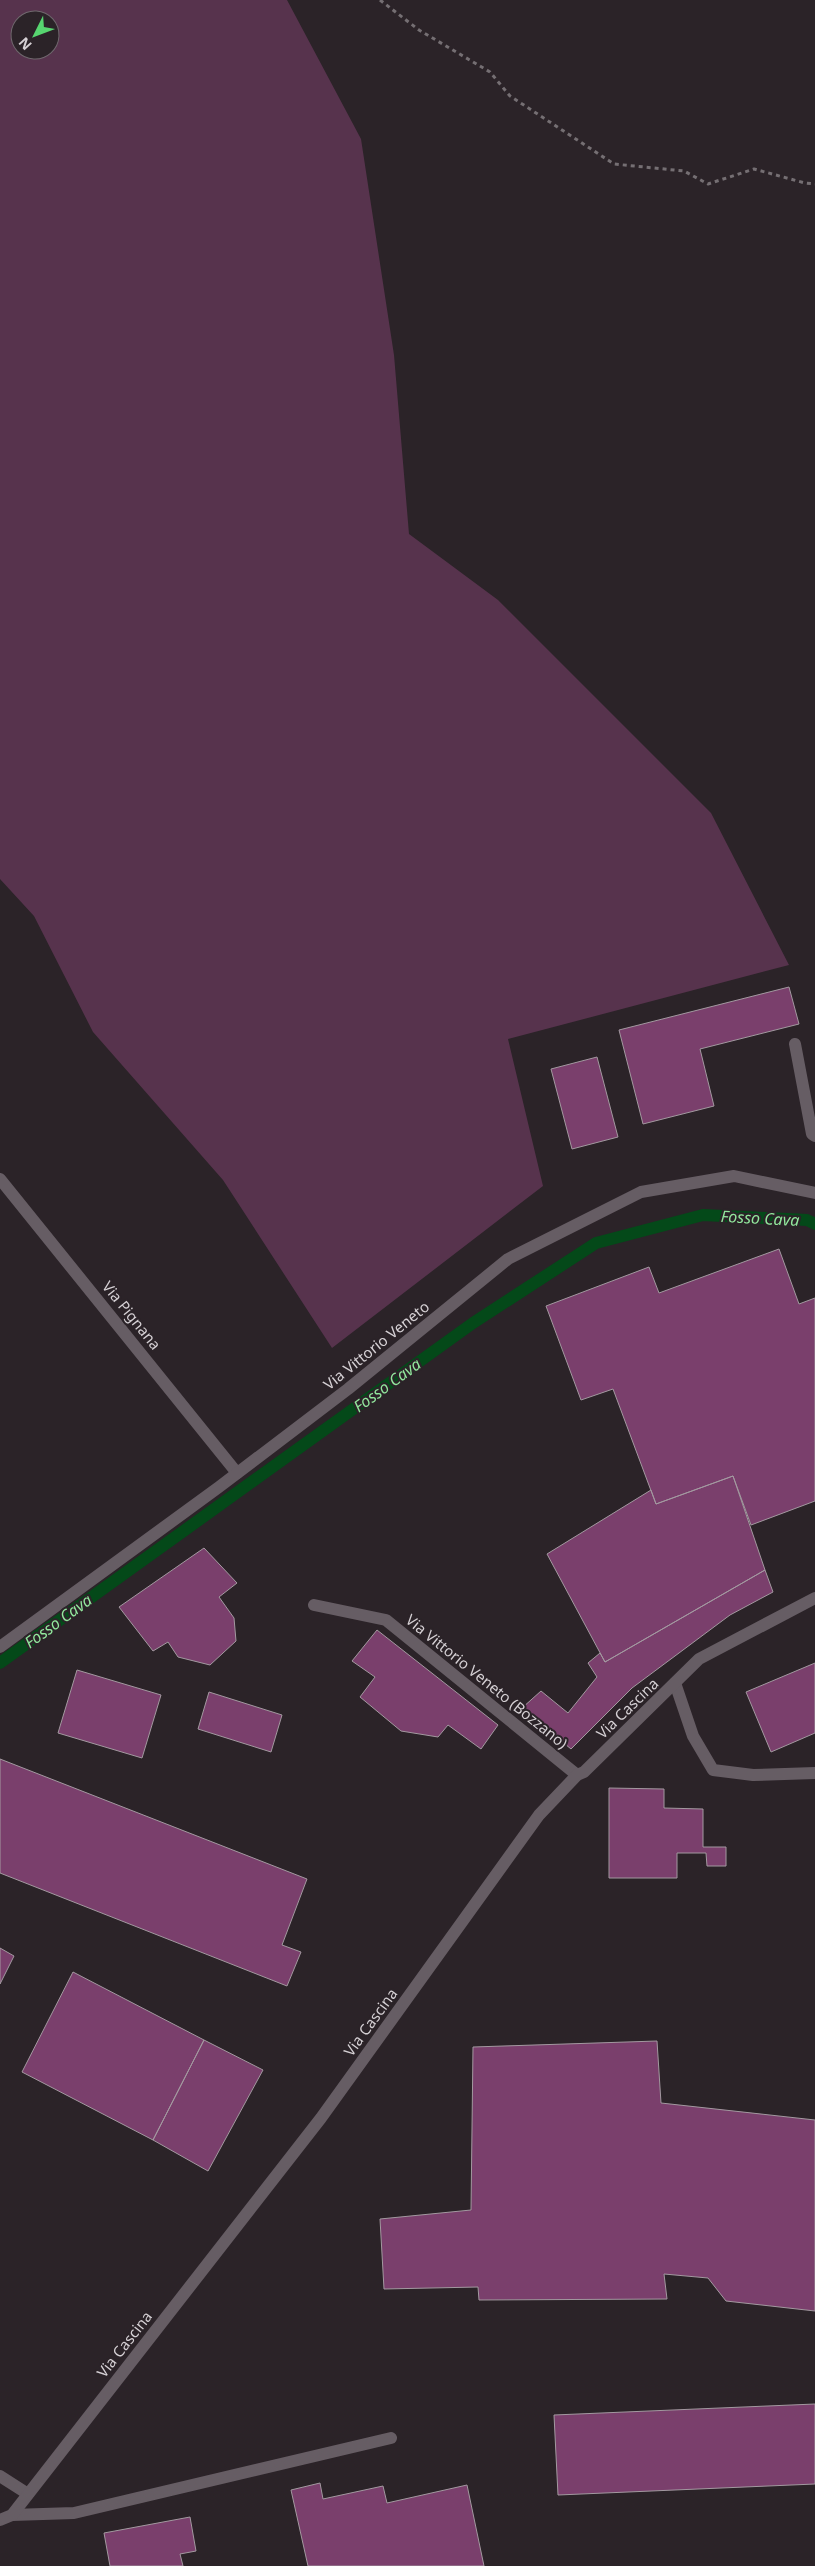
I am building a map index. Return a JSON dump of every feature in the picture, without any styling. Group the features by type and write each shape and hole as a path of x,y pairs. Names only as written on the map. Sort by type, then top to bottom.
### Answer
{"street":[{"path":"795,1044 812,1134 815,1136"},
{"name":"Via Vittorio Veneto","path":"0,1647 348,1389 508,1259 641,1192 734,1176 815,1193"},
{"name":"Via Pignana","path":"0,1179 237,1473"},
{"name":"Via Cascina","path":"6,2517 28,2494 321,2118 539,1816 577,1775 584,1772 699,1659 815,1598"},
{"name":"Via Vittorio Veneto (Bozzano)","path":"314,1606 386,1620 577,1775"},
{"path":"675,1683 693,1736 713,1770 753,1775 815,1773"},
{"path":"6,2517 74,2513 391,2438"},
{"path":"0,2476 28,2494"}],"path":[{"path":"380,0 419,30 490,72 510,96 614,164 684,171 708,184 754,169 815,184"}],"shaded area":[{"path":"0,0 287,0 361,139 394,355 409,534 498,600 711,813 789,965 508,1039 543,1186 332,1348 223,1180 93,1032 34,916 0,879"}],"building":[{"path":"789,987 799,1024 700,1049 714,1106 643,1124 619,1030"},
{"path":"597,1057 618,1137 572,1149 551,1069"},
{"path":"779,1249 799,1304 815,1298 815,1501 751,1525 733,1476 656,1504 613,1389 581,1400 546,1306 649,1267 659,1293"},
{"path":"733,1476 765,1570 605,1662 547,1554 651,1490 656,1504"},
{"path":"204,1548 237,1583 219,1597 234,1618 236,1641 210,1665 178,1657 168,1642 153,1651 119,1607"},
{"path":"765,1570 773,1592 730,1615 632,1688 571,1749 522,1708 541,1691 568,1713 597,1677 588,1663 600,1653 605,1662"},
{"path":"377,1630 498,1725 481,1749 448,1725 438,1737 401,1731 360,1697 375,1677 352,1661"},
{"path":"815,1663 815,1733 771,1752 746,1692"},
{"path":"77,1670 161,1695 142,1758 58,1733"},
{"path":"209,1692 282,1715 271,1752 198,1729"},
{"path":"0,1759 307,1879 282,1945 301,1952 287,1986 0,1873"},
{"path":"609,1788 664,1789 664,1808 703,1809 703,1847 726,1847 726,1866 707,1866 706,1853 677,1853 677,1878 609,1878"},
{"path":"0,1948 14,1956 0,1984"},
{"path":"73,1972 204,2040 153,2140 22,2072"},
{"path":"204,2040 263,2070 208,2171 153,2140"},
{"path":"657,2041 661,2103 815,2120 815,2311 726,2301 708,2278 664,2274 667,2299 479,2300 478,2287 384,2289 380,2219 471,2210 473,2047"},
{"path":"815,2404 815,2484 558,2495 554,2415"},
{"path":"320,2483 323,2499 383,2486 387,2503 467,2485 484,2566 308,2566 291,2490"},
{"path":"190,2517 196,2551 180,2554 183,2566 110,2566 104,2533"}],"waterway":[{"name":"Fosso Cava","path":"0,1663 473,1323 596,1243 703,1215 807,1220 815,1224"}]}
